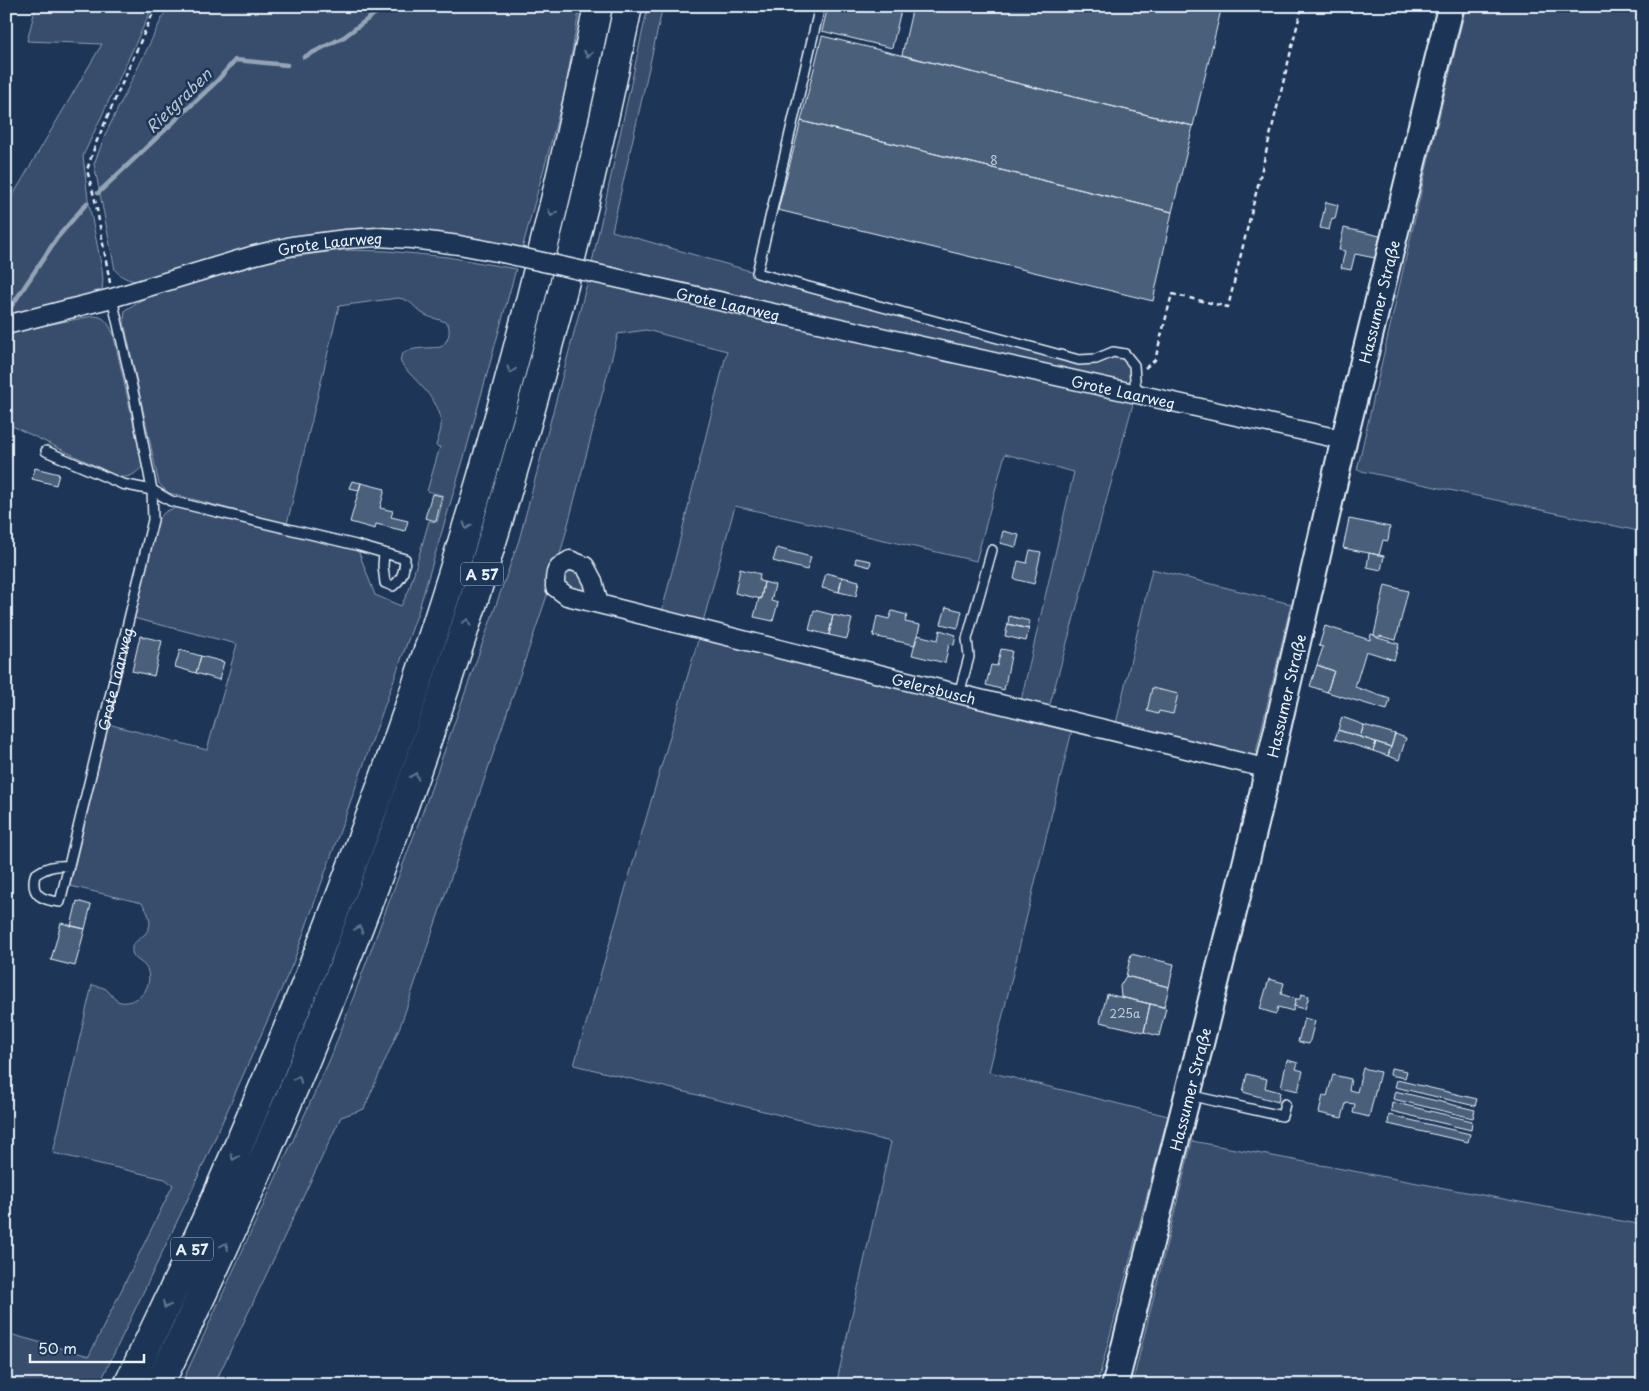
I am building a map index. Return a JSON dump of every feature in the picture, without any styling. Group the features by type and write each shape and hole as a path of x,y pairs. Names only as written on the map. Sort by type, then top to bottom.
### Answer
{"highway":[{"name":"A 57","path":"128,1385 201,1231 264,1085 357,852 411,699 450,582 485,465 528,309 558,190 598,6"},
{"name":"A 57","path":"159,1385 235,1224 298,1080 341,976 440,707 501,514 555,322 606,111 628,6"}],"street":[{"name":"Hassumer Straße","path":"1115,1385 1269,769 1344,440 1451,6"},
{"name":"Grote Laarweg","path":"6,325 112,298 292,246 346,239 378,237 412,238 502,253 1136,385 1344,440"},
{"name":"Gelersbusch","path":"599,604 1269,769"}],"lane":[{"path":"820,6 756,273 1080,360 1096,358 1113,352 1125,354 1134,365 1136,385"},
{"name":"Grote Laarweg","path":"69,866 56,865 44,869 35,875 33,884 38,895 46,900 60,902 69,866 153,520 152,490 135,400 112,298"},
{"path":"46,451 122,484 152,490 171,501 384,553"},
{"path":"959,694 969,657 967,639 992,550"},
{"path":"1188,1095 1282,1116 1286,1104"}],"path":[{"path":"112,298 96,204 87,170 96,143 156,6"},
{"path":"1136,385 1155,360 1172,294 1228,307 1302,6"}],"shaded area":[{"path":"36,6 153,6 83,156 88,199 102,269 102,290 95,295 6,316 6,207 102,44 27,41"},
{"path":"168,6 580,6 565,91 522,249 477,239 402,229 351,229 296,237 146,282 122,276 115,270 94,164 106,133"},
{"path":"648,6 663,6 612,231 757,273 1079,360 1113,352 1134,365 1136,393 1047,715 1074,722 989,1072 1168,1116 1097,1385 836,1385 891,1142 574,1065 701,630 660,619 727,351 646,330 618,334 556,570 570,560 597,594 567,596 554,575 401,1024 364,1109 341,1117 214,1385 181,1385 331,1057 426,803 519,540 590,272","holes":["1005,454 1074,472 1019,709 701,629 735,506 976,561"]},
{"path":"1466,6 1643,6 1643,532 1357,470"},
{"path":"343,250 387,251 447,257 516,269 465,454 418,612 293,963 192,1190 99,1385 6,1385 6,1333 89,1356 173,1185 165,1179 53,1153 92,985 105,988 116,1000 124,1002 140,997 147,987 149,978 147,969 132,952 133,944 144,935 150,922 148,913 142,903 70,886 108,724 207,750 237,644 133,618 156,523 166,512 180,508 358,550 375,595 401,606 409,590 429,521 437,522 444,496 427,491 440,447 436,446 441,428 440,414 426,391 401,363 401,357 403,353 415,349 441,347 449,334 449,327 446,322 425,315 410,302 398,298 339,306 287,524 169,493 159,484 124,322 125,310 148,296 220,275 283,258"},
{"path":"97,316 108,323 113,333 143,466 127,477 119,477 6,423 6,333"},
{"path":"1152,569 1291,604 1253,765 1114,732"},
{"path":"1192,1141 1643,1225 1643,1385 1132,1385"}],"building":[{"path":"828,6 902,6 892,48 822,31"},
{"path":"913,6 1222,6 1193,126 902,55"},
{"path":"822,36 1193,126 1172,212 801,121"},
{"path":"801,121 1172,212 1153,301 778,210"},
{"path":"1326,202 1338,205 1335,219 1332,218 1329,230 1320,228"},
{"path":"1344,228 1380,236 1375,258 1355,254 1351,270 1341,268 1345,251 1339,250"},
{"path":"35,468 59,474 56,485 32,479"},
{"path":"352,481 361,483 359,490 349,488"},
{"path":"361,483 385,489 380,508 393,511 391,517 408,521 405,531 376,524 375,529 350,522"},
{"path":"432,494 442,496 436,521 425,518"},
{"path":"1349,519 1390,527 1388,541 1383,540 1379,555 1343,548"},
{"path":"1003,531 1019,535 1016,547 1000,543"},
{"path":"777,548 811,557 807,570 773,561"},
{"path":"1030,550 1041,552 1034,584 1014,579 1018,561 1027,563"},
{"path":"1369,553 1384,556 1381,570 1367,567"},
{"path":"856,558 871,561 870,567 855,563"},
{"path":"740,569 760,574 759,581 764,582 761,599 735,593"},
{"path":"826,573 842,577 839,592 822,588"},
{"path":"842,577 859,581 856,596 839,592"},
{"path":"764,582 775,585 771,601 778,603 773,621 754,617 759,598 761,599"},
{"path":"1385,585 1408,591 1396,640 1379,636 1378,638 1374,635"},
{"path":"946,607 962,611 958,628 941,624"},
{"path":"814,610 833,615 829,635 809,630"},
{"path":"892,611 907,615 905,622 920,625 915,645 873,636 877,616 889,619"},
{"path":"833,615 852,619 847,639 829,635"},
{"path":"1009,616 1030,621 1028,629 1008,624"},
{"path":"1008,624 1029,629 1026,641 1005,636"},
{"path":"1325,626 1370,640 1371,634 1399,644 1394,660 1366,651 1355,687 1390,699 1387,710 1327,692 1334,671 1317,665 1323,647 1319,646"},
{"path":"940,630 956,635 954,645 949,644 945,663 912,655 917,635 938,640"},
{"path":"140,636 162,641 154,676 132,671"},
{"path":"1001,649 1012,651 1004,690 986,685 991,665 997,666"},
{"path":"180,650 201,656 196,673 175,667"},
{"path":"201,656 224,662 219,680 196,673"},
{"path":"1317,665 1334,671 1327,692 1310,686"},
{"path":"1152,688 1178,694 1173,714 1159,711 1158,714 1147,711"},
{"path":"1342,717 1364,725 1360,737 1338,730"},
{"path":"1364,725 1395,734 1391,747 1360,737"},
{"path":"1338,730 1376,742 1373,751 1335,739"},
{"path":"1395,734 1406,738 1399,760 1388,756"},
{"path":"1376,742 1391,747 1388,756 1373,751"},
{"path":"77,901 91,905 85,929 71,926"},
{"path":"61,923 85,929 75,966 51,960"},
{"path":"1131,954 1174,964 1169,987 1126,976"},
{"path":"1126,976 1169,987 1164,1007 1121,997 1120,986"},
{"path":"1269,979 1284,983 1281,994 1296,999 1293,1011 1278,1007 1276,1014 1260,1009"},
{"path":"1107,994 1150,1004 1144,1032 1100,1022"},
{"path":"1301,994 1309,996 1305,1009 1294,1006 1296,999 1300,999"},
{"path":"1150,1004 1166,1008 1159,1036 1144,1032"},
{"path":"1304,1018 1315,1021 1309,1044 1298,1042"},
{"path":"1287,1060 1298,1063 1296,1069 1303,1071 1298,1091 1281,1087"},
{"path":"1363,1068 1380,1072 1369,1117 1353,1113 1355,1104 1346,1103 1342,1118 1319,1113 1323,1095 1327,1096 1333,1075 1351,1079 1349,1090 1357,1092"},
{"path":"1391,1068 1407,1071 1405,1078 1390,1075"},
{"path":"1247,1074 1267,1079 1265,1088 1280,1092 1278,1102 1243,1092"},
{"path":"1397,1080 1477,1099 1475,1106 1395,1087"},
{"path":"1395,1091 1475,1110 1473,1118 1393,1099"},
{"path":"1392,1102 1472,1121 1471,1130 1391,1111"},
{"path":"1389,1115 1470,1134 1468,1142 1388,1124"}],"waterway":[{"name":"Rietgraben","path":"304,57 344,37 385,6"},
{"name":"Rietgraben","path":"98,193 217,81 235,60 287,65"},
{"name":"Rietgraben","path":"7,313 57,238 87,203"}]}
